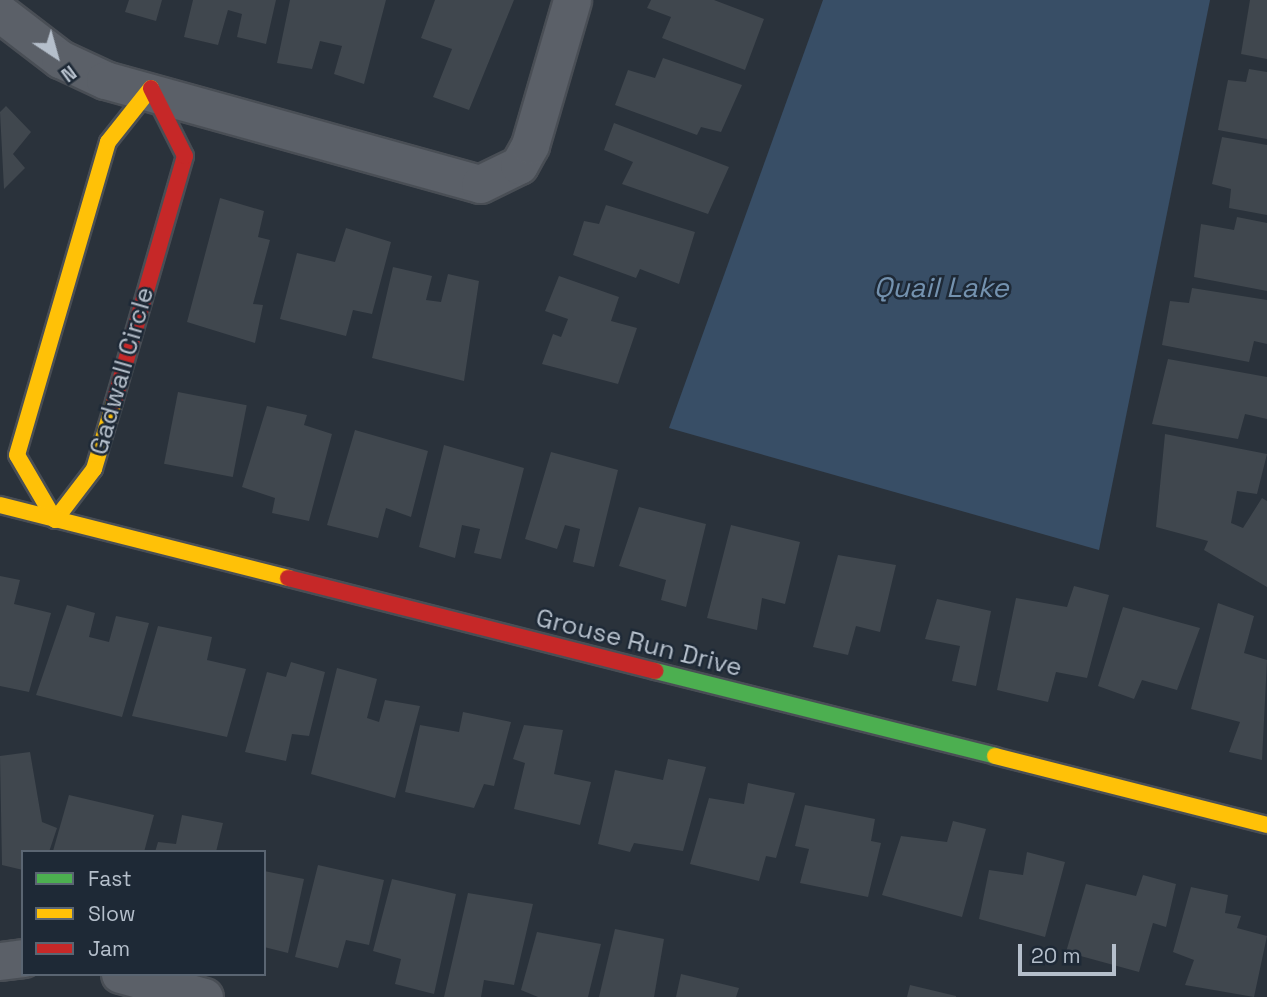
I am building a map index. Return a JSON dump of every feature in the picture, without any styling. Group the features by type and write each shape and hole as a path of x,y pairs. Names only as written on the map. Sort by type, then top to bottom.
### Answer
{"street":[{"path":"0,13 60,59 105,80 151,88 206,109 481,184 519,165 530,145 572,0"},
{"path":"55,520 17,455 108,142 151,88"},
{"name":"Gadwall Circle","path":"55,520 94,469 185,156 151,88"},
{"name":"Grouse Run Drive","path":"0,505 1267,825"},
{"path":"0,961 21,958"},
{"path":"125,976 167,992 204,997"}],"water":[{"name":"Quail Lake","path":"823,0 1210,0 1099,550 669,428"}],"building":[{"path":"129,0 162,0 156,21 125,12"},
{"path":"193,0 276,0 266,44 237,37 242,14 228,10 218,45 184,37"},
{"path":"290,0 386,0 364,84 334,74 342,46 320,41 312,69 277,63"},
{"path":"435,0 514,0 469,110 433,97 452,49 421,38"},
{"path":"651,0 714,0 764,19 745,70 662,38 671,17 647,8"},
{"path":"1250,0 1267,0 1267,59 1241,54"},
{"path":"663,58 742,85 721,132 701,127 697,135 615,105 628,70 655,78"},
{"path":"1249,69 1267,72 1267,139 1218,130 1228,80 1246,82"},
{"path":"6,106 31,132 13,154 25,168 4,189 0,112"},
{"path":"614,123 729,167 708,214 622,184 633,162 604,150"},
{"path":"1222,137 1267,145 1267,215 1229,208 1231,189 1212,184"},
{"path":"220,198 264,211 258,237 270,240 253,304 263,305 255,343 187,322"},
{"path":"606,205 695,232 679,284 640,269 636,278 573,255 584,221 599,224"},
{"path":"1237,217 1267,223 1267,291 1194,277 1201,224 1234,230"},
{"path":"346,228 391,242 372,314 353,310 346,336 280,319 297,253 335,262"},
{"path":"393,267 432,276 426,300 441,302 448,274 479,281 464,381 372,358"},
{"path":"559,276 619,297 611,321 637,328 618,384 542,364 553,334 561,337 568,319 545,311"},
{"path":"1192,288 1267,300 1267,344 1254,341 1249,362 1162,345 1170,301 1189,303"},
{"path":"1168,359 1267,377 1267,419 1245,414 1238,439 1152,424"},
{"path":"178,392 247,405 233,477 164,464"},
{"path":"267,406 307,415 304,425 332,434 309,521 272,513 275,498 242,487"},
{"path":"355,430 428,451 411,517 386,508 378,538 327,525"},
{"path":"1165,434 1267,454 1257,494 1237,491 1231,523 1243,528 1262,498 1267,501 1267,587 1204,550 1208,541 1156,527"},
{"path":"444,445 524,468 501,559 474,553 480,529 462,525 455,558 419,547"},
{"path":"551,452 618,470 594,567 573,562 580,529 565,525 557,549 525,539"},
{"path":"639,507 706,524 686,607 661,600 666,580 619,566"},
{"path":"731,525 800,542 785,604 762,598 757,630 707,618"},
{"path":"838,555 896,565 880,632 856,626 848,655 813,647"},
{"path":"0,576 20,580 14,604 51,613 29,692 0,686"},
{"path":"1074,586 1109,595 1087,678 1056,672 1048,702 997,690 1016,598 1067,607"},
{"path":"937,599 991,611 976,686 952,681 960,646 925,639"},
{"path":"1218,603 1254,616 1244,653 1267,660 1262,760 1229,752 1240,722 1191,709"},
{"path":"67,605 95,613 89,637 109,642 116,616 149,623 122,717 36,695"},
{"path":"1123,607 1200,628 1177,690 1142,680 1134,699 1098,686"},
{"path":"158,626 212,637 207,660 246,669 227,737 132,716"},
{"path":"291,662 325,672 309,736 292,734 286,761 245,752 267,672 286,677"},
{"path":"337,668 377,679 367,718 379,722 385,700 420,706 395,798 311,774"},
{"path":"463,712 511,722 494,786 484,784 474,808 405,792 420,725 459,732"},
{"path":"524,725 563,730 554,774 591,782 580,825 514,809 525,763 513,759"},
{"path":"30,752 42,822 57,828 50,850 21,850 21,870 2,865 0,756"},
{"path":"668,759 706,767 683,851 634,843 630,852 598,844 615,770 663,780"},
{"path":"748,783 795,793 776,858 766,856 759,881 690,864 709,798 744,804"},
{"path":"69,795 154,815 145,850 53,850"},
{"path":"805,805 875,819 871,841 881,843 868,897 800,883 809,849 795,846"},
{"path":"182,815 223,823 216,850 156,850 158,842 176,844"},
{"path":"953,821 986,829 962,917 882,895 901,836 947,842"},
{"path":"1027,852 1065,862 1045,937 979,919 989,870 1023,875"},
{"path":"318,865 384,880 369,945 346,940 338,968 295,957"},
{"path":"266,871 304,879 288,953 266,948"},
{"path":"1143,875 1176,884 1166,927 1153,923 1139,972 1066,952 1086,884 1136,896"},
{"path":"392,879 456,894 434,994 395,984 401,959 373,951"},
{"path":"1191,887 1228,895 1225,913 1241,916 1237,928 1267,936 1254,997 1185,985 1194,960 1173,952"},
{"path":"468,893 533,904 514,985 484,980 481,997 444,997"},
{"path":"615,929 664,939 654,997 599,997"},
{"path":"537,932 601,944 588,997 538,997 521,990"},
{"path":"681,974 739,988 736,997 676,997"},
{"path":"910,985 956,996 956,997 907,997"}],"traffic: fast":[{"path":"655,671 995,756"}],"traffic: slow":[{"path":"114,402 94,469 55,520 17,455 108,142 151,88"},
{"path":"0,505 288,578"},
{"path":"995,756 1267,825"}],"traffic: jam":[{"path":"114,402 185,156 151,88"},
{"path":"288,578 655,671"}]}
